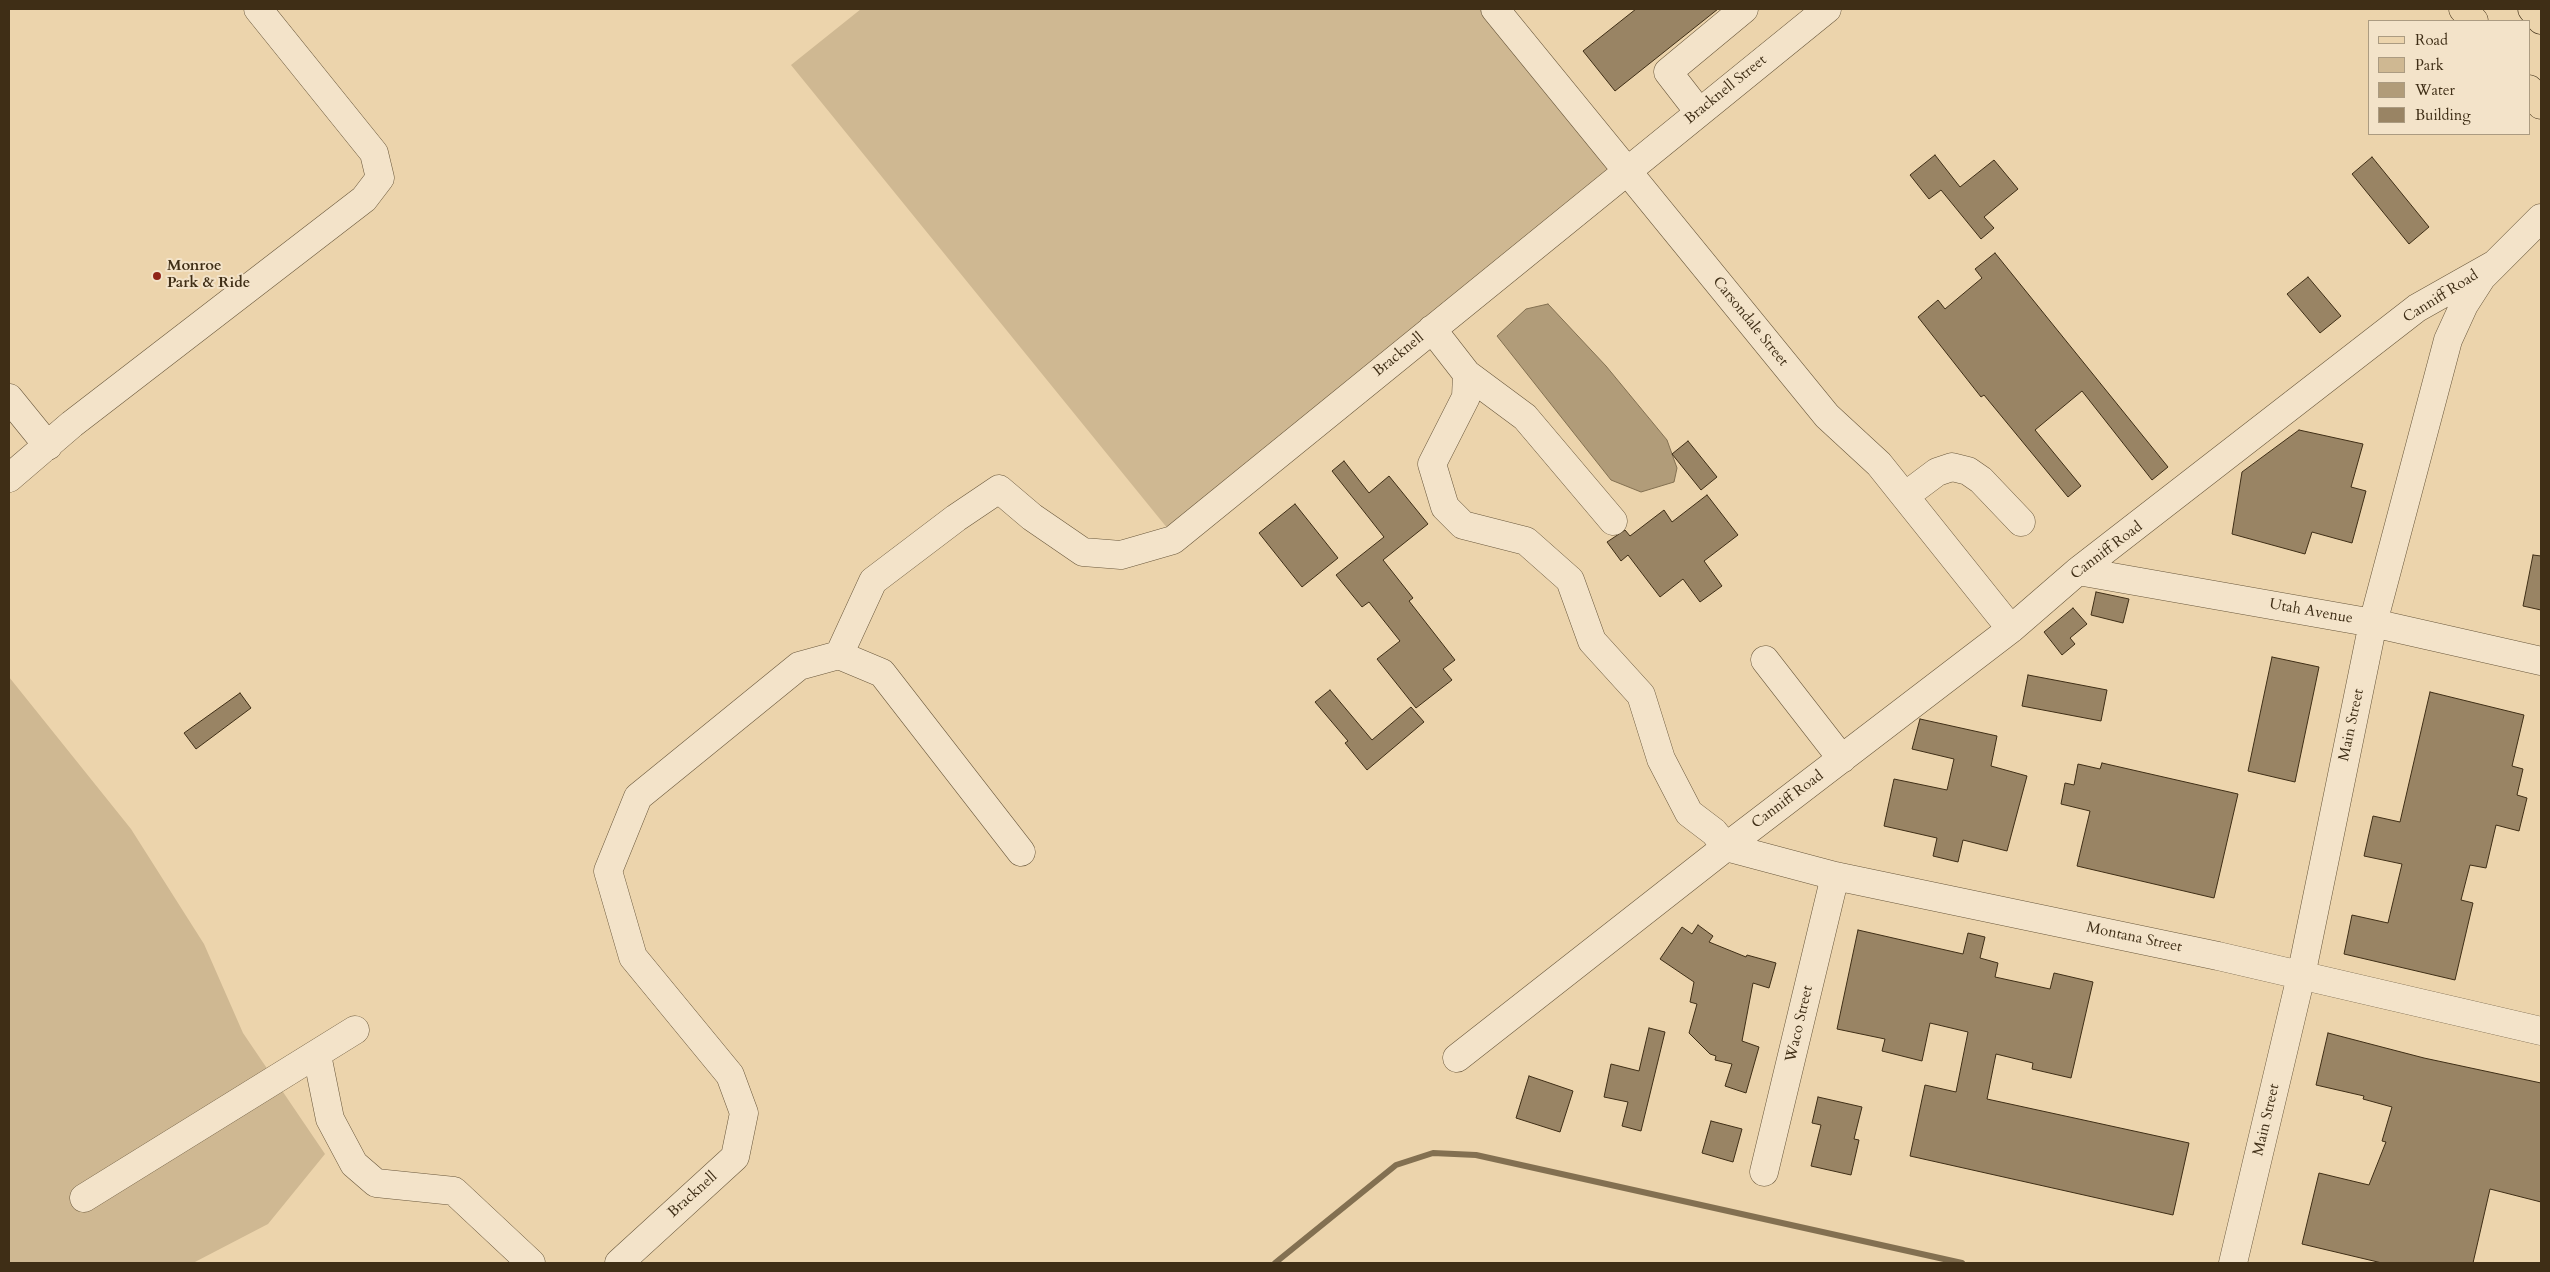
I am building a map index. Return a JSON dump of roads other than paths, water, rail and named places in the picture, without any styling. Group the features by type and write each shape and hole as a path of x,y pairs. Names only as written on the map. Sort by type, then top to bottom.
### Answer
{"main road":[{"path":"2463,9 2473,20"},
{"path":"2530,90 2541,105"}],"street":[{"path":"9,478 72,424 364,199 380,178 374,153 258,9"},
{"name":"Carsondale Street","path":"1495,9 1827,416 1879,464 2011,629"},
{"path":"1699,112 1668,72 1744,9"},
{"name":"Bracknell Street","path":"1626,171 1699,112 1800,17 1827,9"},
{"name":"Bracknell","path":"619,1263 735,1157 744,1113 730,1075 633,957 608,872 638,797 799,666 839,655 873,581 956,518 999,489 1032,517 1083,552 1121,555 1173,540 1626,171"},
{"name":"Main Street","path":"2233,1263 2301,976 2373,623 2448,340 2464,305 2482,277 2541,218"},
{"name":"Canniff Road","path":"1457,1058 2011,629 2078,572 2118,543 2417,308 2495,264"},
{"path":"1432,329 1467,374 1525,417 1613,521"},
{"path":"1467,374 1466,397 1432,464 1445,507 1463,525 1526,541 1570,580 1592,641 1641,695 1661,759 1689,813 1714,832 1726,848"},
{"path":"9,398 48,446"},
{"path":"1904,496 1937,472 1952,467 1968,470 1982,480 2021,522"},
{"name":"Utah Avenue","path":"2078,572 2373,623 2541,661"},
{"path":"839,655 882,673 1022,852"},
{"path":"1765,660 1842,758"},
{"name":"Montana Street","path":"1726,848 1835,876 2218,956 2541,1031"},
{"name":"Waco Street","path":"1764,1172 1835,876"},
{"path":"84,1198 355,1030"},
{"path":"317,1055 330,1119 354,1164 376,1183 454,1191 531,1263"}],"water":[{"path":"1548,304 1606,366 1667,440 1677,468 1674,482 1641,492 1611,480 1497,336 1526,309"}],"waterway":[{"path":"1275,1263 1396,1165 1433,1153 1476,1155 1962,1263"}],"place":[{"name":"Monroe Park & Ride","path":"157,276"}]}
